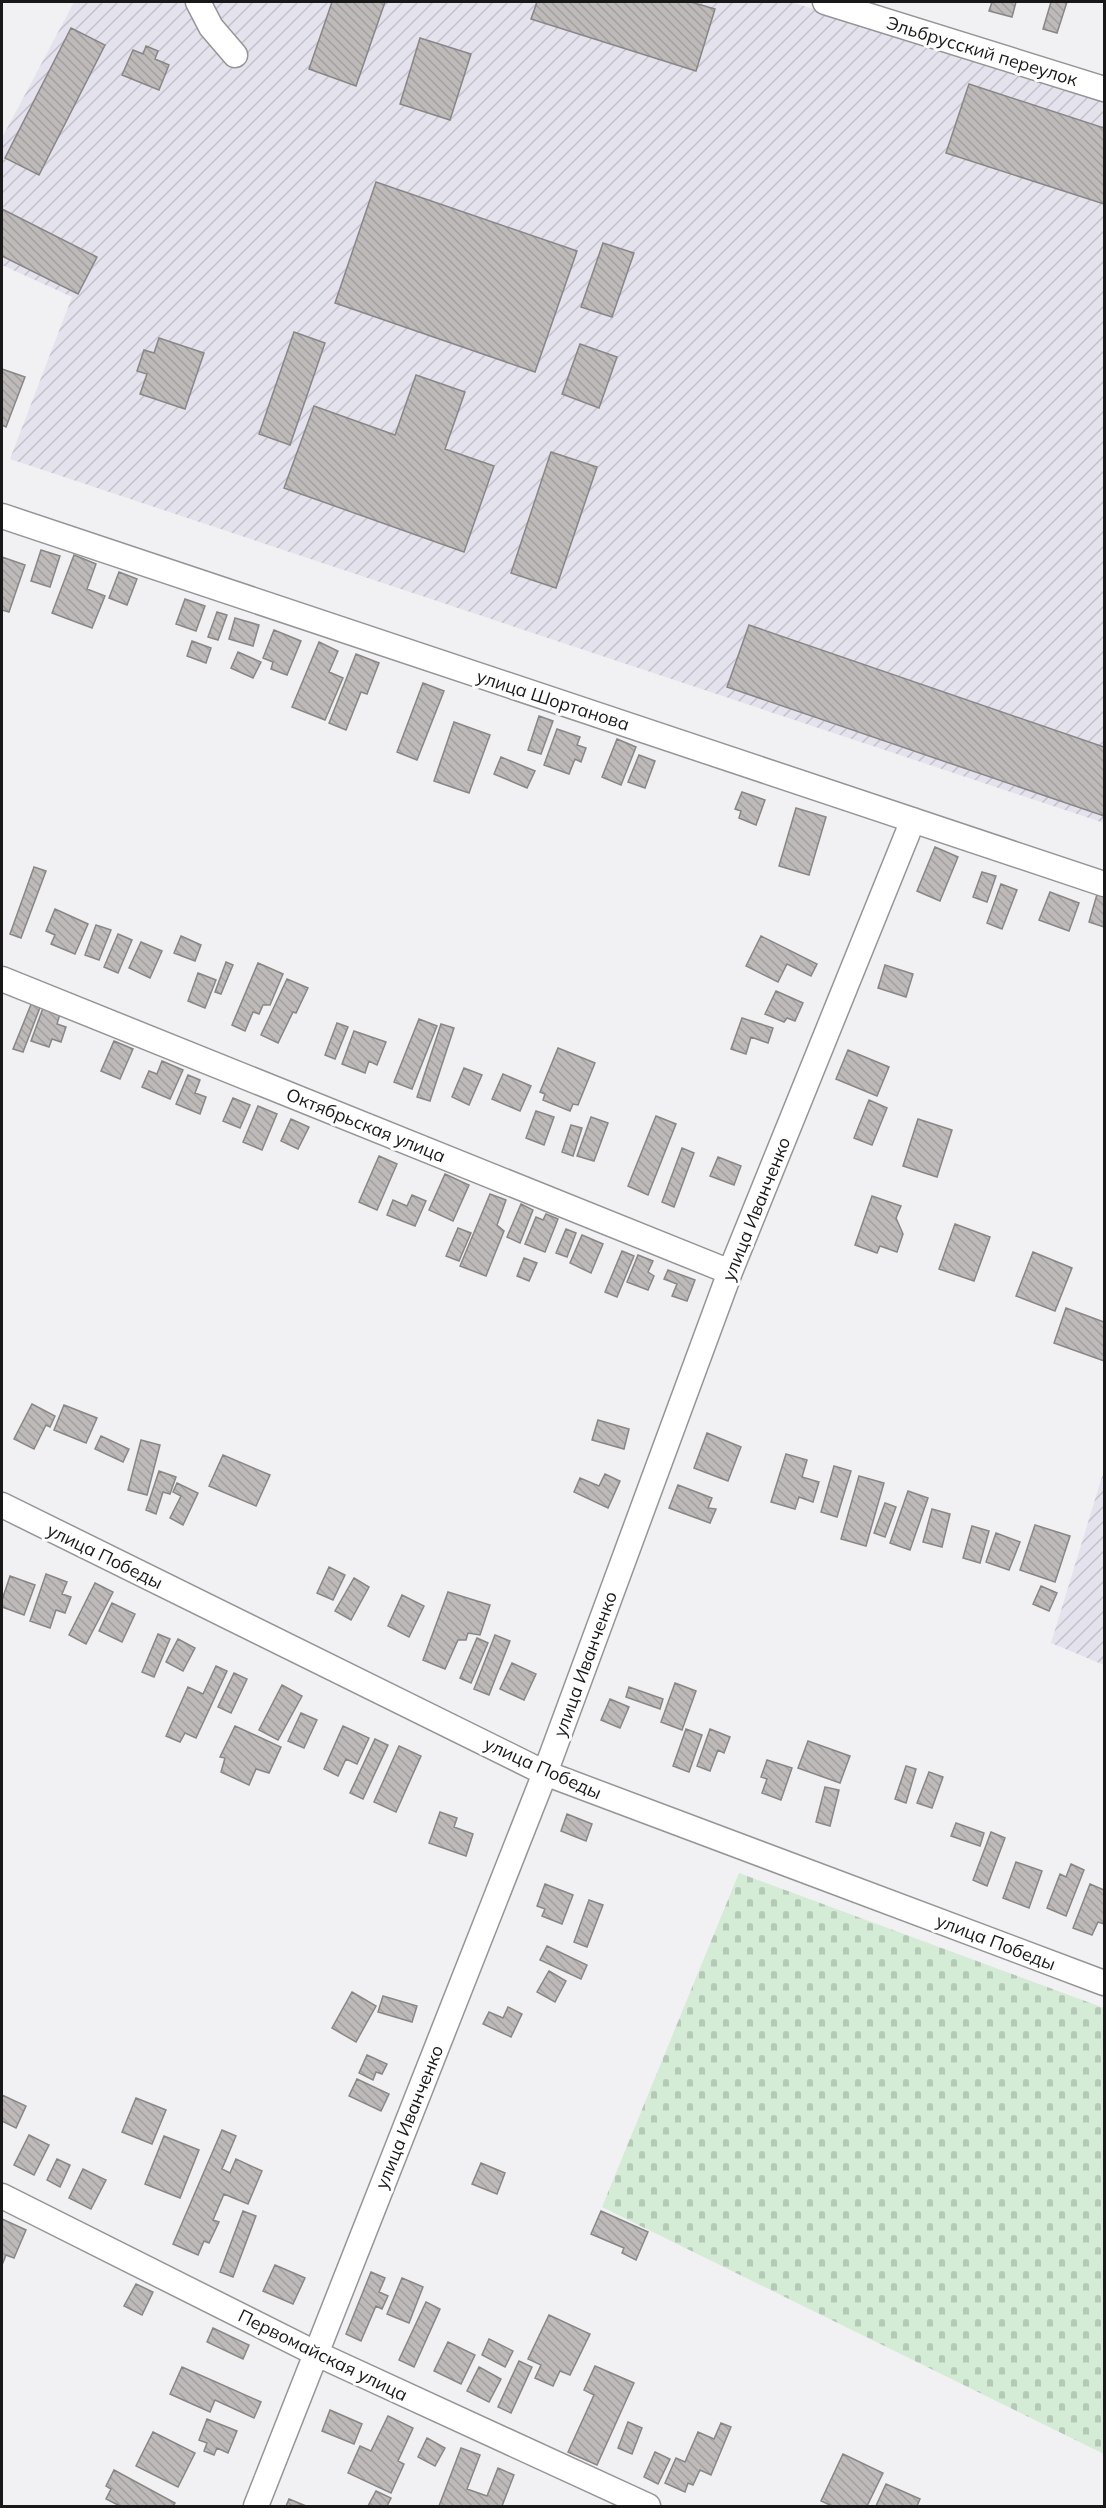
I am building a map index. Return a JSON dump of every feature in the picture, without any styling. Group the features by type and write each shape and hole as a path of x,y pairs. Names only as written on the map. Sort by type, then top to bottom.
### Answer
{"street":[{"path":"198,2 211,27 235,55"},
{"name":"Эльбрусский переулок","path":"825,2 1104,89"},
{"name":"улица Шортанова","path":"2,516 1104,884"},
{"name":"улица Иванченко","path":"256,2506 545,1773 730,1272 913,820"},
{"name":"Октябрьская улица","path":"2,979 730,1272"},
{"name":"улица Победы","path":"2,1505 545,1773 1104,1983"},
{"name":"Первомайская улица","path":"2,2196 315,2353 648,2506"}],"shaded area":[{"path":"74,2 791,2 1104,99 1104,823 10,459 72,297 2,265 2,138"},
{"path":"1104,1470 1104,1665 1051,1643"}],"green space":[{"path":"739,1873 1104,2008 1104,2454 602,2207"}],"building":[{"path":"332,2 385,2 356,86 309,69"},
{"path":"537,2 691,2 715,9 696,71 531,19"},
{"path":"992,2 1016,2 1012,17 989,11"},
{"path":"1051,2 1067,2 1057,33 1043,29"},
{"path":"71,28 105,45 39,175 5,158"},
{"path":"420,38 471,54 450,120 400,104"},
{"path":"146,46 158,51 155,59 169,65 159,90 122,75 133,50 143,54"},
{"path":"969,84 1104,128 1104,204 946,153"},
{"path":"376,182 577,251 535,372 335,303"},
{"path":"2,209 97,257 78,294 2,256"},
{"path":"603,243 634,253 612,317 581,307"},
{"path":"294,332 325,343 290,445 259,434"},
{"path":"159,338 204,353 185,409 140,394 147,374 137,371 144,350 154,353"},
{"path":"580,344 617,357 599,408 562,394"},
{"path":"2,369 25,377 6,427 2,425"},
{"path":"416,375 465,392 445,449 494,466 464,552 284,488 314,406 395,435"},
{"path":"551,452 597,467 556,588 511,573"},
{"path":"41,550 60,556 50,587 31,581"},
{"path":"74,555 96,564 87,589 105,596 92,628 52,613"},
{"path":"2,557 25,565 9,612 2,610"},
{"path":"119,572 137,579 127,605 109,598"},
{"path":"185,599 205,606 196,631 176,624"},
{"path":"217,612 227,615 218,640 208,637"},
{"path":"235,618 259,625 253,646 229,639"},
{"path":"749,625 1104,747 1104,816 727,687"},
{"path":"274,630 301,641 287,675 271,669 273,662 263,658"},
{"path":"192,641 211,648 206,663 187,656"},
{"path":"319,642 338,651 329,672 343,678 325,720 292,707"},
{"path":"238,652 261,662 253,678 231,668"},
{"path":"356,654 379,663 367,694 361,692 346,730 329,723"},
{"path":"423,683 444,691 417,760 397,752"},
{"path":"539,716 553,721 541,754 528,750"},
{"path":"454,722 490,735 469,793 434,781"},
{"path":"557,729 580,737 577,745 586,748 581,762 575,759 569,774 544,765"},
{"path":"617,739 636,747 621,785 602,777"},
{"path":"639,755 655,761 645,788 628,782"},
{"path":"501,757 535,771 527,788 494,774"},
{"path":"742,792 765,800 756,825 739,818 741,811 735,809"},
{"path":"796,808 826,817 809,875 779,866"},
{"path":"935,847 958,857 940,901 917,891"},
{"path":"34,867 46,871 21,938 10,934"},
{"path":"982,872 996,876 987,902 973,897"},
{"path":"1001,884 1017,890 1002,929 987,923"},
{"path":"1098,891 1104,893 1104,927 1089,922"},
{"path":"1050,892 1079,903 1069,931 1039,920"},
{"path":"55,909 88,924 75,954 51,944 55,935 46,931"},
{"path":"96,925 111,930 99,960 85,955"},
{"path":"118,934 132,940 118,973 104,967"},
{"path":"181,936 201,945 195,961 174,953"},
{"path":"761,936 817,964 811,976 787,964 778,982 746,966"},
{"path":"141,942 162,951 150,978 129,968"},
{"path":"226,962 233,965 221,994 215,992"},
{"path":"258,963 283,974 270,1005 263,1005 259,1014 253,1012 245,1031 232,1025"},
{"path":"885,965 913,974 906,997 878,988"},
{"path":"198,973 216,980 205,1008 188,1001"},
{"path":"287,979 308,988 278,1043 261,1035"},
{"path":"776,991 803,1003 795,1021 787,1018 784,1022 765,1014"},
{"path":"32,1002 41,1005 23,1052 13,1049"},
{"path":"43,1008 60,1014 57,1024 66,1027 61,1042 52,1039 49,1047 31,1041"},
{"path":"742,1018 773,1028 768,1043 751,1037 746,1054 731,1049"},
{"path":"419,1019 437,1026 412,1089 394,1082"},
{"path":"337,1023 348,1027 335,1059 325,1055"},
{"path":"441,1024 454,1028 430,1101 417,1097"},
{"path":"354,1031 386,1042 377,1065 369,1061 365,1073 342,1064"},
{"path":"114,1041 133,1049 120,1079 101,1071"},
{"path":"558,1048 595,1063 578,1105 573,1104 570,1111 543,1100 545,1094 540,1092"},
{"path":"848,1050 889,1067 877,1096 836,1079"},
{"path":"162,1061 183,1070 170,1099 142,1087 149,1071 157,1074"},
{"path":"464,1068 482,1075 469,1105 452,1097"},
{"path":"503,1074 531,1086 520,1111 492,1099"},
{"path":"188,1075 200,1080 195,1093 206,1097 200,1114 176,1104"},
{"path":"233,1098 250,1105 240,1128 223,1121"},
{"path":"869,1100 887,1108 872,1145 854,1138"},
{"path":"258,1106 277,1114 262,1150 243,1142"},
{"path":"536,1111 554,1117 544,1145 526,1138"},
{"path":"656,1116 676,1124 648,1195 628,1186"},
{"path":"591,1117 608,1123 594,1161 577,1156"},
{"path":"291,1119 309,1127 298,1149 281,1141"},
{"path":"918,1119 952,1130 937,1177 903,1166"},
{"path":"571,1125 582,1128 573,1156 562,1152"},
{"path":"682,1148 694,1153 674,1207 662,1202"},
{"path":"379,1156 397,1164 377,1210 359,1202"},
{"path":"718,1157 741,1166 734,1185 710,1176"},
{"path":"445,1174 469,1185 453,1221 429,1210"},
{"path":"490,1194 506,1200 497,1225 504,1231 486,1276 460,1266"},
{"path":"412,1195 426,1201 415,1226 387,1215 393,1200 407,1206"},
{"path":"872,1196 901,1206 896,1218 903,1234 897,1252 880,1246 877,1253 855,1245"},
{"path":"521,1204 533,1210 520,1243 507,1237"},
{"path":"546,1214 558,1219 545,1252 525,1244 536,1217 543,1220"},
{"path":"955,1224 990,1237 974,1281 939,1269"},
{"path":"458,1228 471,1233 459,1261 446,1256"},
{"path":"566,1229 576,1233 567,1257 556,1253"},
{"path":"582,1235 603,1244 591,1273 570,1263"},
{"path":"622,1251 634,1256 617,1297 605,1292"},
{"path":"1033,1252 1072,1268 1055,1311 1016,1296"},
{"path":"638,1255 653,1261 648,1272 654,1276 648,1290 627,1282"},
{"path":"524,1258 537,1263 529,1281 517,1276"},
{"path":"668,1270 695,1280 687,1301 672,1296 677,1284 664,1279"},
{"path":"1066,1308 1104,1322 1104,1361 1054,1343"},
{"path":"32,1404 55,1416 50,1427 46,1425 34,1449 14,1439"},
{"path":"64,1405 97,1418 86,1443 54,1430"},
{"path":"598,1420 629,1429 624,1449 592,1440"},
{"path":"707,1433 741,1447 728,1481 694,1468"},
{"path":"101,1436 129,1449 123,1462 95,1449"},
{"path":"141,1440 160,1445 147,1495 128,1490"},
{"path":"786,1454 807,1460 802,1477 819,1482 813,1502 799,1497 795,1509 771,1502"},
{"path":"223,1455 270,1475 256,1506 209,1486"},
{"path":"834,1466 851,1471 837,1517 821,1512"},
{"path":"159,1471 176,1477 170,1494 163,1492 156,1514 146,1510"},
{"path":"605,1474 620,1481 608,1508 574,1492 580,1478 599,1486"},
{"path":"859,1476 884,1483 866,1546 841,1539"},
{"path":"177,1483 198,1493 183,1525 170,1518 181,1496 173,1492"},
{"path":"678,1485 712,1498 708,1508 716,1509 710,1523 669,1508"},
{"path":"908,1491 928,1498 910,1550 890,1543"},
{"path":"885,1503 896,1507 885,1537 874,1533"},
{"path":"932,1509 950,1514 942,1547 923,1542"},
{"path":"1035,1525 1070,1536 1055,1582 1020,1570"},
{"path":"972,1526 989,1531 980,1563 963,1558"},
{"path":"996,1533 1020,1542 1009,1570 986,1562"},
{"path":"329,1567 345,1575 333,1600 317,1593"},
{"path":"46,1574 67,1582 62,1594 71,1597 65,1613 56,1610 50,1628 30,1621"},
{"path":"10,1576 35,1585 24,1615 2,1607"},
{"path":"354,1578 369,1587 351,1620 335,1611"},
{"path":"95,1583 113,1592 86,1644 69,1635"},
{"path":"1041,1586 1057,1593 1049,1611 1033,1604"},
{"path":"448,1592 490,1605 480,1635 468,1633 466,1640 458,1640 445,1669 423,1660"},
{"path":"402,1595 424,1606 409,1637 388,1626"},
{"path":"112,1603 135,1614 122,1642 99,1631"},
{"path":"158,1634 170,1639 154,1677 142,1672"},
{"path":"495,1635 510,1641 489,1695 474,1689"},
{"path":"477,1638 488,1643 471,1683 460,1678"},
{"path":"178,1639 195,1648 183,1671 166,1662"},
{"path":"512,1663 536,1674 524,1700 500,1689"},
{"path":"216,1666 227,1671 196,1738 185,1733 180,1742 166,1736 188,1687 203,1694"},
{"path":"234,1673 247,1679 231,1713 218,1707"},
{"path":"675,1683 696,1691 682,1730 661,1722"},
{"path":"282,1685 302,1696 278,1740 259,1730"},
{"path":"629,1687 663,1699 660,1709 626,1697"},
{"path":"610,1699 629,1707 620,1728 601,1720"},
{"path":"301,1713 317,1720 304,1748 288,1741"},
{"path":"235,1726 281,1747 269,1773 256,1769 249,1785 221,1772 225,1758 220,1757"},
{"path":"343,1726 369,1738 357,1764 346,1759 338,1776 324,1769"},
{"path":"686,1729 702,1735 689,1772 673,1766"},
{"path":"710,1729 730,1737 724,1753 718,1750 710,1771 697,1766"},
{"path":"375,1739 388,1745 363,1799 350,1793"},
{"path":"808,1741 850,1756 840,1783 798,1768"},
{"path":"399,1746 421,1756 396,1812 374,1802"},
{"path":"767,1760 792,1768 781,1800 762,1793 767,1779 761,1777"},
{"path":"906,1766 916,1769 906,1803 895,1799"},
{"path":"929,1772 943,1777 932,1808 917,1803"},
{"path":"825,1787 839,1790 830,1826 816,1822"},
{"path":"440,1812 457,1818 454,1827 473,1834 466,1856 429,1843"},
{"path":"567,1814 592,1824 586,1841 561,1831"},
{"path":"956,1823 984,1833 980,1846 951,1836"},
{"path":"991,1832 1005,1838 987,1886 973,1880"},
{"path":"1016,1862 1042,1871 1029,1908 1003,1898"},
{"path":"1071,1864 1084,1870 1066,1916 1047,1908 1060,1874 1066,1877"},
{"path":"545,1884 573,1895 562,1924 542,1916 545,1909 537,1906"},
{"path":"1090,1884 1104,1890 1104,1924 1098,1922 1092,1935 1073,1928"},
{"path":"589,1900 603,1905 587,1947 574,1942"},
{"path":"547,1946 587,1965 581,1979 540,1960"},
{"path":"549,1971 566,1981 555,2002 537,1992"},
{"path":"352,1992 376,2006 356,2042 332,2028"},
{"path":"383,1996 417,2006 412,2022 378,2012"},
{"path":"508,2007 522,2014 511,2037 483,2024 489,2012 503,2018"},
{"path":"367,2055 387,2064 382,2074 376,2072 373,2080 359,2073"},
{"path":"357,2079 389,2094 381,2111 349,2096"},
{"path":"2,2095 26,2106 16,2128 2,2121"},
{"path":"136,2098 166,2110 152,2144 122,2132"},
{"path":"222,2130 236,2136 222,2169 230,2173 236,2159 262,2171 248,2204 224,2194 213,2220 219,2222 209,2243 204,2241 198,2255 173,2244"},
{"path":"29,2135 49,2145 34,2175 14,2165"},
{"path":"164,2136 199,2150 180,2198 145,2184"},
{"path":"57,2159 70,2165 60,2187 47,2180"},
{"path":"481,2163 505,2173 497,2194 472,2184"},
{"path":"83,2169 106,2180 91,2209 69,2198"},
{"path":"243,2211 256,2216 233,2277 220,2272"},
{"path":"601,2211 648,2232 636,2260 622,2253 624,2248 591,2234"},
{"path":"2,2219 26,2230 14,2258 6,2255 2,2265"},
{"path":"275,2265 305,2278 293,2304 263,2291"},
{"path":"371,2272 385,2278 379,2292 388,2296 382,2309 376,2306 361,2341 346,2334"},
{"path":"402,2278 423,2287 409,2323 387,2314"},
{"path":"136,2284 153,2292 142,2315 124,2306"},
{"path":"426,2302 440,2309 414,2367 399,2360"},
{"path":"549,2315 590,2334 570,2375 560,2371 553,2386 535,2378 541,2365 528,2359"},
{"path":"213,2328 249,2345 243,2359 207,2342"},
{"path":"489,2339 513,2351 505,2367 482,2355"},
{"path":"448,2342 475,2355 461,2384 434,2371"},
{"path":"519,2361 532,2367 511,2413 498,2407"},
{"path":"595,2366 634,2383 597,2465 568,2452 594,2395 584,2390"},
{"path":"182,2367 261,2402 254,2418 215,2400 210,2412 170,2394"},
{"path":"479,2367 501,2379 489,2402 467,2391"},
{"path":"330,2410 362,2424 354,2444 322,2431"},
{"path":"388,2416 413,2428 398,2461 404,2464 391,2493 348,2473 360,2446 371,2451"},
{"path":"207,2419 237,2431 228,2453 217,2448 214,2455 204,2451 207,2443 199,2440"},
{"path":"628,2422 642,2428 632,2454 618,2448"},
{"path":"721,2423 731,2427 711,2475 700,2470 693,2485 688,2483 685,2492 665,2483 676,2458 685,2462 698,2432 714,2439"},
{"path":"153,2432 195,2453 178,2487 136,2466"},
{"path":"427,2438 445,2448 435,2466 418,2457"},
{"path":"461,2448 480,2455 467,2489 487,2496 498,2468 514,2475 502,2506 439,2506"},
{"path":"655,2452 670,2459 658,2484 644,2477"},
{"path":"843,2454 883,2473 867,2506 832,2506 821,2501"},
{"path":"114,2470 175,2503 173,2506 120,2506 106,2499 111,2489 106,2486"},
{"path":"886,2484 920,2499 917,2506 876,2506"},
{"path":"376,2491 391,2498 387,2506 368,2506"},
{"path":"289,2499 306,2506 286,2506"}]}
